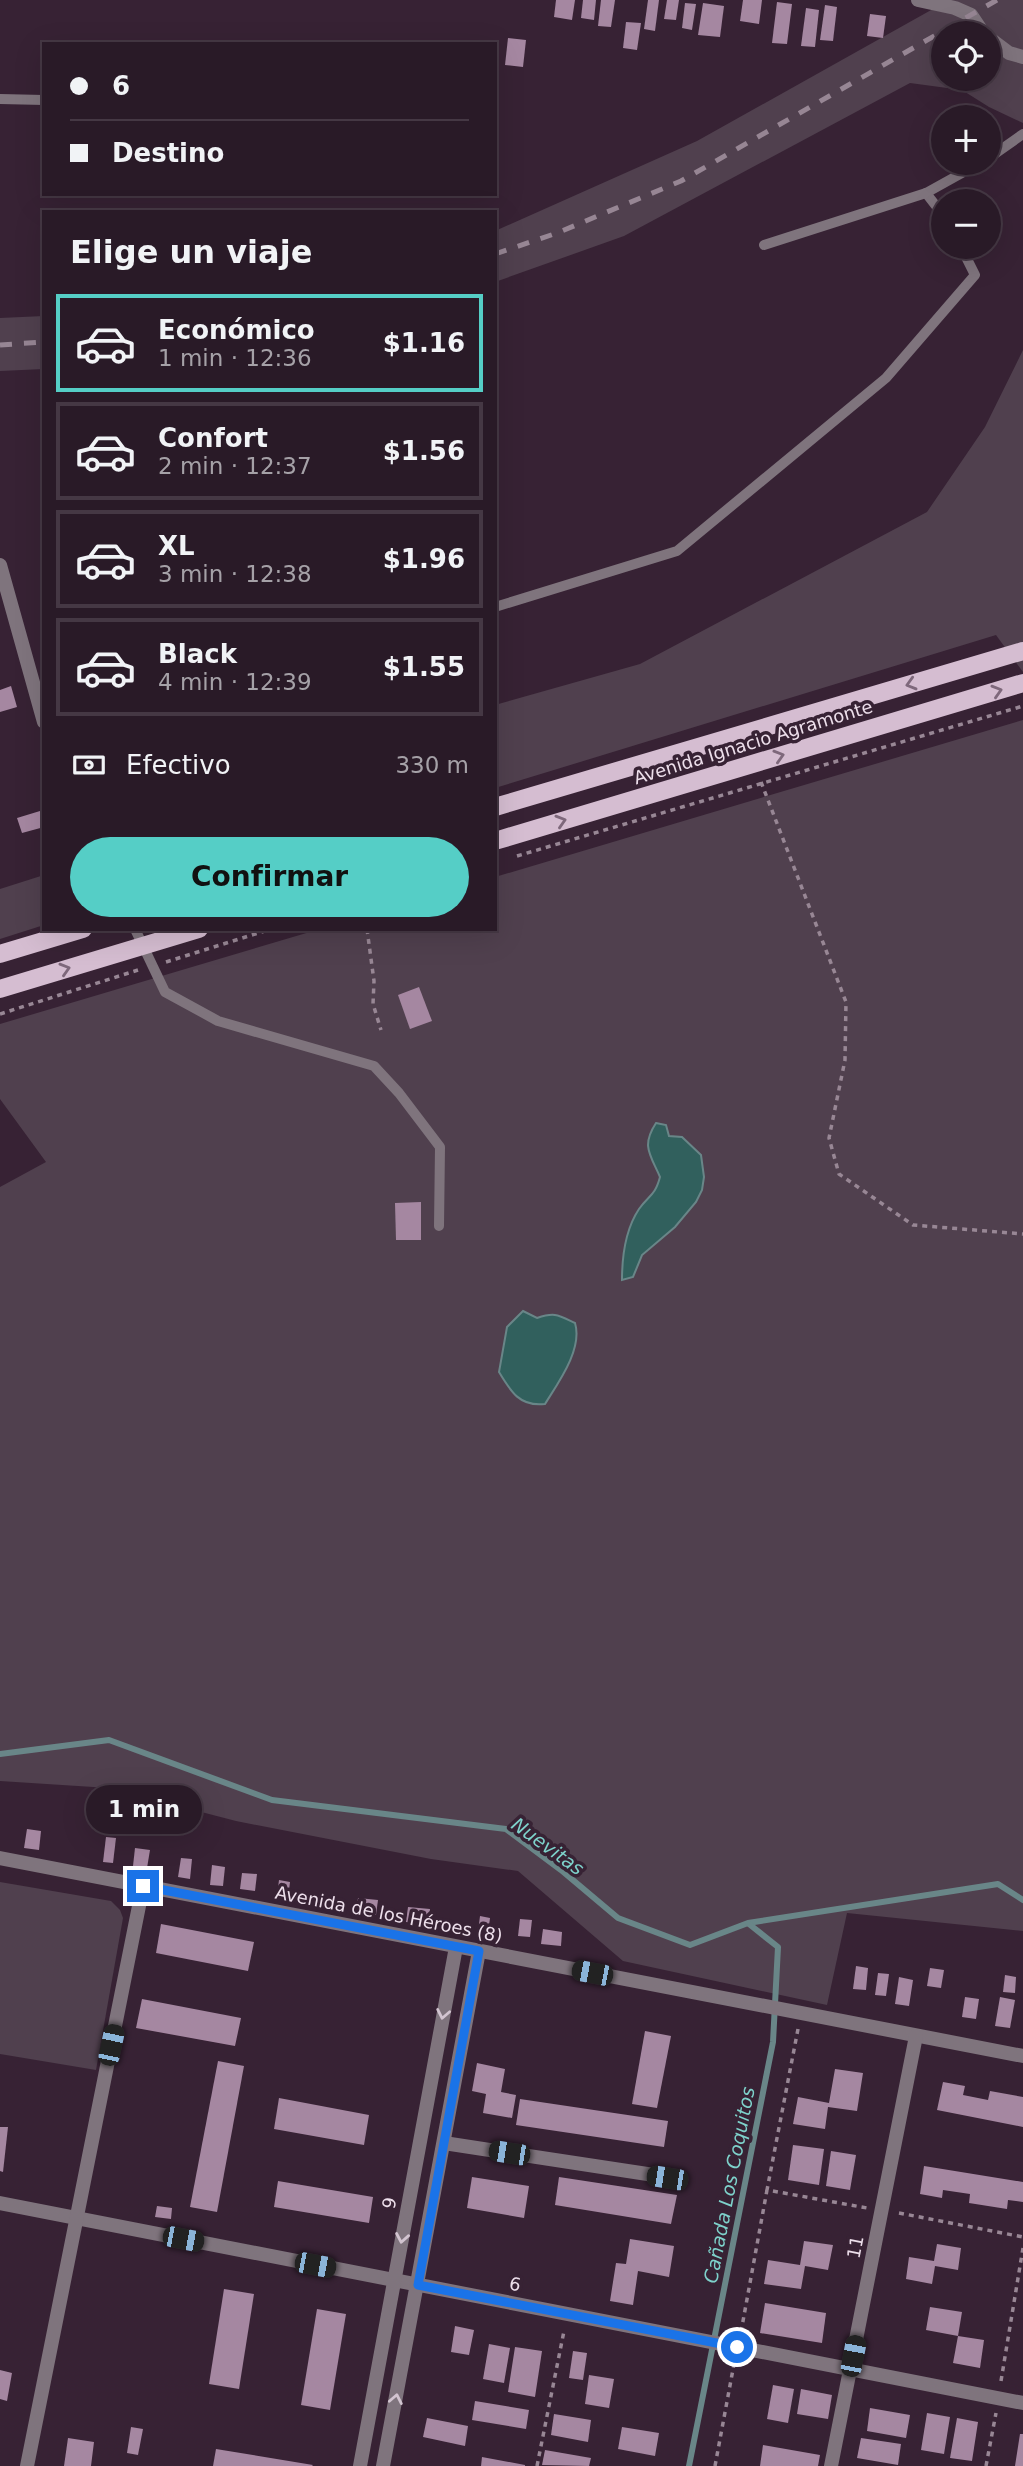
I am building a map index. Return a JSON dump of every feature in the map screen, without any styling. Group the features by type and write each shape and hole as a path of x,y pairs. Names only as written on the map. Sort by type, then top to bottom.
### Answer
{"main road":[{"name":"Avenida Ignacio Agramonte","path":"497,806 1023,651"},
{"name":"Avenida Ignacio Agramonte","path":"497,840 1023,683"},
{"path":"0,954 76,931"},
{"path":"0,989 193,931"}],"street":[{"path":"922,0 955,8 971,15 975,21"},
{"path":"1001,46 1023,57"},
{"path":"0,565 42,715"},
{"name":"Avenida de los Héroes (8)","path":"0,1858 1023,2056"},
{"path":"27,2466 143,1886"},
{"name":"9","path":"360,2466 456,1947"},
{"path":"383,2466 479,1951"},
{"name":"11","path":"831,2466 916,2036"},
{"path":"444,2143 667,2178"},
{"name":"6","path":"0,2203 1023,2403"}],"lane":[{"path":"0,99 42,100"},
{"path":"1001,150 1023,134"},
{"path":"764,245 926,193 958,175"},
{"path":"926,193 931,199"},
{"path":"497,606 677,551 886,379 975,275 967,259"},
{"path":"136,931 165,992 218,1021 374,1066 399,1093 440,1147 439,1226"}],"path":[{"path":"509,859 1023,706"},
{"path":"754,763 846,1002 845,1060 829,1138 839,1174 912,1225 1023,1234"},
{"path":"0,1014 265,931"},
{"path":"367,931 374,981 373,1004 382,1030"},
{"path":"715,2466 731,2346 767,2190 802,2014"},
{"path":"767,2190 1023,2237"},
{"path":"986,2466 1023,2248"},
{"path":"537,2466 564,2328"}],"shaded area":[{"path":"949,0 1023,0 1023,123 1001,113 1001,105 986,105 964,91 1001,91 1001,21 931,21 931,86 910,83 624,236 497,281 497,230 697,141"},
{"path":"42,316 42,369 0,371 0,318"},
{"path":"1023,350 1023,672 996,635 497,787 497,704 640,664 927,512 985,427"},
{"path":"1023,720 1023,1931 847,1913 827,2005 623,1961 518,1871 431,1859 236,1821 109,1788 0,1781 0,1187 46,1162 0,1099 0,1024 313,931 497,931 497,876"},
{"path":"42,876 42,926 0,939 0,889"},
{"path":"656,1123 666,1125 669,1136 682,1137 701,1155 704,1177 702,1190 696,1202 675,1227 642,1255 633,1277 622,1280 627,1234 639,1209 654,1192 660,1177 650,1156 648,1144"},
{"path":"523,1311 537,1318 556,1315 575,1323 576,1344 572,1355 545,1404 529,1403 517,1397 499,1372 507,1327"},
{"path":"0,1882 111,1901 120,1910 123,1918 96,2070 0,2054"}],"building":[{"path":"556,0 575,0 572,20 554,17"},
{"path":"583,0 596,0 594,20 581,18"},
{"path":"601,0 615,0 611,27 598,26"},
{"path":"648,0 659,0 655,31 644,29"},
{"path":"667,0 679,0 676,20 664,19"},
{"path":"743,0 762,0 759,24 740,21"},
{"path":"777,2 792,4 787,44 772,43"},
{"path":"685,3 696,4 692,30 682,28"},
{"path":"703,3 724,6 720,37 698,35"},
{"path":"825,5 837,7 833,41 820,40"},
{"path":"806,8 819,10 815,47 801,46"},
{"path":"870,14 886,16 883,38 867,36"},
{"path":"626,22 641,23 637,50 623,48"},
{"path":"508,38 526,40 523,67 505,65"},
{"path":"11,686 17,707 0,712 0,690"},
{"path":"40,811 42,828 22,833 17,818"},
{"path":"419,987 432,1021 410,1029 398,995"},
{"path":"421,1202 421,1240 396,1240 395,1203"},
{"path":"27,1829 41,1831 39,1850 24,1848"},
{"path":"106,1837 116,1838 113,1863 103,1862"},
{"path":"135,1848 150,1850 147,1868 133,1866"},
{"path":"181,1858 192,1859 190,1879 178,1877"},
{"path":"212,1865 225,1867 223,1886 210,1885"},
{"path":"242,1873 257,1874 255,1891 240,1889"},
{"path":"279,1880 290,1882 288,1898 277,1896"},
{"path":"358,1898 378,1900 376,1915 356,1912"},
{"path":"408,1907 430,1909 428,1925 406,1922"},
{"path":"480,1916 490,1918 488,1933 478,1932"},
{"path":"520,1919 532,1920 530,1937 518,1936"},
{"path":"161,1924 254,1942 248,1971 156,1953"},
{"path":"543,1929 562,1932 561,1946 541,1944"},
{"path":"856,1966 868,1968 866,1990 853,1989"},
{"path":"930,1968 944,1970 941,1988 927,1986"},
{"path":"878,1973 889,1974 886,1996 875,1995"},
{"path":"1005,1975 1016,1977 1015,1993 1003,1992"},
{"path":"899,1977 913,1980 909,2006 895,2004"},
{"path":"965,1997 979,1999 976,2019 962,2017"},
{"path":"1000,1997 1015,2000 1010,2028 995,2026"},
{"path":"142,1999 241,2018 235,2046 136,2028"},
{"path":"645,2031 671,2036 657,2108 632,2104"},
{"path":"218,2061 244,2066 217,2212 190,2207"},
{"path":"477,2063 505,2069 501,2092 516,2095 512,2118 483,2113 486,2094 472,2091"},
{"path":"835,2069 863,2073 857,2111 828,2107 825,2129 793,2124 798,2097 829,2103"},
{"path":"943,2082 965,2086 963,2095 988,2100 990,2091 1023,2097 1023,2127 937,2110"},
{"path":"279,2098 369,2115 364,2145 274,2129"},
{"path":"520,2099 668,2121 664,2147 516,2125"},
{"path":"0,2127 8,2127 3,2172 0,2171"},
{"path":"793,2145 824,2149 819,2185 788,2180"},
{"path":"831,2151 856,2155 850,2190 826,2186"},
{"path":"924,2166 1023,2182 1023,2202 1008,2200 1007,2209 969,2203 970,2194 943,2190 942,2198 920,2194"},
{"path":"472,2177 529,2186 524,2218 467,2208"},
{"path":"559,2177 677,2195 671,2224 555,2205"},
{"path":"278,2181 373,2197 369,2223 274,2207"},
{"path":"157,2206 172,2208 171,2219 155,2217"},
{"path":"630,2239 674,2246 669,2277 638,2271 633,2305 610,2301 616,2263 626,2264"},
{"path":"804,2241 833,2245 828,2270 805,2266 801,2289 764,2284 768,2260 800,2265"},
{"path":"937,2244 961,2248 958,2270 935,2266 932,2284 906,2279 909,2257 934,2261"},
{"path":"224,2289 254,2294 239,2389 209,2384"},
{"path":"765,2303 826,2313 822,2343 760,2333"},
{"path":"930,2307 962,2312 958,2336 926,2330"},
{"path":"317,2309 346,2314 330,2410 301,2405"},
{"path":"455,2326 474,2330 469,2355 451,2352"},
{"path":"958,2336 984,2340 980,2368 953,2363"},
{"path":"489,2344 510,2348 504,2383 483,2379"},
{"path":"515,2347 542,2351 535,2397 508,2392"},
{"path":"573,2351 587,2353 583,2380 569,2378"},
{"path":"0,2370 12,2373 7,2401 0,2399"},
{"path":"589,2375 614,2379 609,2408 585,2404"},
{"path":"773,2385 794,2389 788,2423 767,2419"},
{"path":"801,2389 832,2395 828,2419 797,2414"},
{"path":"475,2401 529,2410 526,2429 472,2420"},
{"path":"870,2408 910,2415 906,2438 867,2431"},
{"path":"927,2413 950,2417 944,2454 921,2450"},
{"path":"554,2414 591,2420 588,2442 551,2435"},
{"path":"427,2418 468,2426 465,2446 423,2437"},
{"path":"957,2418 978,2422 972,2461 950,2458"},
{"path":"131,2427 143,2429 138,2455 127,2453"},
{"path":"622,2427 659,2433 655,2456 618,2449"},
{"path":"1020,2434 1023,2434 1023,2466 1015,2466"},
{"path":"68,2438 94,2442 91,2466 64,2466"},
{"path":"861,2438 901,2444 898,2465 857,2458"},
{"path":"763,2445 820,2455 818,2466 760,2466"},
{"path":"216,2449 313,2465 213,2466"},
{"path":"545,2450 591,2458 589,2466 542,2465"},
{"path":"482,2457 525,2465 525,2466 481,2466"}],"waterway":[{"name":"Nuevitas","path":"0,1754 109,1740 272,1800 506,1829 561,1870 618,1918 690,1945 748,1923 998,1884 1023,1900"},
{"name":"Cañada Los Coquitos","path":"689,2466 773,2042 778,1947 749,1924"}],"railway":[{"path":"497,253 557,233 681,181 997,0"},
{"path":"0,345 42,342"}],"route":[{"path":"143,1886 479,1951 418,2285 737,2347"}]}
